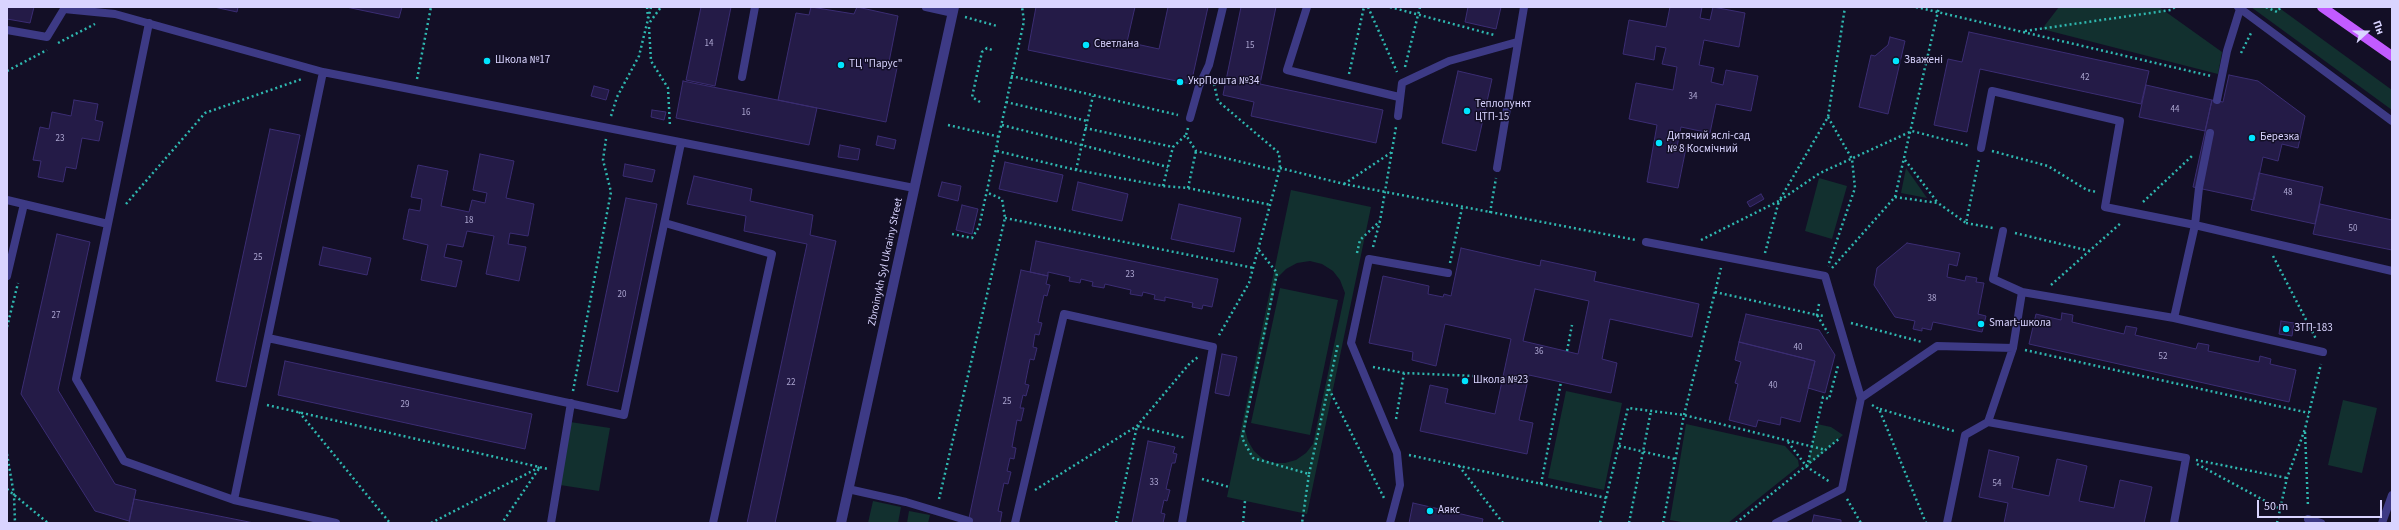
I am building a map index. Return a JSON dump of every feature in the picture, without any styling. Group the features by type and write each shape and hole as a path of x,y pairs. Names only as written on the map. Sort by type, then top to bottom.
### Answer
{"main road":[{"path":"2322,7 2392,56"}],"street":[{"name":"Zbroinykh Syl Ukrainy Street","path":"841,523 953,10"}],"lane":[{"path":"742,78 755,7"},
{"path":"926,7 953,10"},
{"path":"1190,118 1199,86 1209,65 1223,7"},
{"path":"1306,7 1287,70 1399,97"},
{"path":"1497,168 1524,7"},
{"path":"7,30 47,37 64,8 115,14 323,72 914,188"},
{"path":"2217,100 2227,51 2239,8 2392,121"},
{"path":"149,23 76,379 124,461 234,500 336,523"},
{"path":"1398,116 1399,97 1402,83 1449,61 1517,42"},
{"path":"234,500 323,72"},
{"path":"1981,148 1992,91 2120,121 2105,208 2195,225 2392,271"},
{"path":"2174,318 2195,225 2198,188 2210,133"},
{"path":"268,338 624,415 681,143"},
{"path":"7,200 108,224"},
{"path":"7,276 24,204"},
{"path":"665,223 772,254 713,523"},
{"path":"2003,231 1993,279 2022,292 2174,318 2323,352"},
{"path":"1646,242 1825,276 1861,398 1842,489 1776,523"},
{"path":"1391,519 1400,484 1397,453 1351,343 1370,260 1448,273"},
{"path":"1988,422 2013,348 2022,292"},
{"path":"1015,523 1064,314 1213,347 1182,523"},
{"path":"1861,398 1937,346 2013,348"},
{"path":"551,523 571,403"},
{"path":"1947,523 1965,434 1988,422 2186,458 2174,523"},
{"path":"848,489 906,502 969,521"},
{"path":"2382,523 2392,495"},
{"path":"2308,520 2321,523"}],"path":[{"path":"414,90 430,7"},
{"path":"647,7 651,62 668,88 672,141"},
{"path":"571,403 611,192 603,160 608,128 617,97 639,56 649,24 651,7"},
{"path":"649,24 661,7"},
{"path":"952,234 972,238 977,234 988,193 1011,76 1024,21 1022,7"},
{"path":"1347,84 1364,7"},
{"path":"1368,7 1402,83"},
{"path":"1390,7 1517,42"},
{"path":"1402,83 1420,7"},
{"path":"1762,263 1779,200 1828,117 1845,7"},
{"path":"1916,7 2222,78"},
{"path":"1825,276 1895,197 1912,131 1939,7"},
{"path":"2023,31 2171,10 2175,7"},
{"path":"2266,7 2277,12 2281,7"},
{"path":"953,10 997,26"},
{"path":"7,71 115,14"},
{"path":"980,102 973,100 982,52 987,48 992,50"},
{"path":"1020,499 1137,426 1190,363 1213,347 1249,283 1280,168 1279,153 1218,101 1209,65"},
{"path":"124,206 205,113 323,72"},
{"path":"1011,76 1190,118 1186,135 1173,147 1163,186"},
{"path":"1076,170 1080,145 1093,96"},
{"path":"1006,102 1087,121"},
{"path":"1370,260 1386,191 1398,116"},
{"path":"1825,276 1854,188 1852,159 1828,117"},
{"path":"948,125 1000,137"},
{"path":"1002,125 1168,167"},
{"path":"1085,128 1173,147"},
{"path":"1684,249 1779,200 1820,173 1912,131 2048,166 2087,190 2107,194"},
{"path":"1186,135 1196,151 1188,188"},
{"path":"1966,222 1981,148"},
{"path":"997,150 1076,170 1163,186 1188,188 1271,205"},
{"path":"1196,151 1279,171"},
{"path":"1344,184 1392,152"},
{"path":"1904,160 1938,203 1966,222 2090,251"},
{"path":"1280,168 1344,184 1386,191 1490,214 1646,242"},
{"path":"1490,214 1497,168"},
{"path":"936,512 1005,218 1002,199 988,193"},
{"path":"1895,197 1938,203"},
{"path":"1448,273 1462,208"},
{"path":"1005,218 1254,268"},
{"path":"2266,242 2323,352 2305,430 2287,478 2277,523"},
{"path":"1259,250 1277,273 1242,438 1253,458 1309,474 1302,523"},
{"path":"1663,523 1684,415 1724,256"},
{"path":"1715,292 1838,320 1937,346"},
{"path":"1820,299 1817,315 1831,339"},
{"path":"1567,351 1572,325"},
{"path":"2013,348 2309,413"},
{"path":"1807,467 1823,398 1829,399 1839,363"},
{"path":"1359,364 1404,373 1474,376"},
{"path":"1392,441 1404,373"},
{"path":"1541,484 1561,382"},
{"path":"1329,389 1391,519"},
{"path":"1861,398 1879,409 1965,434"},
{"path":"254,402 560,471"},
{"path":"1600,523 1628,408 1684,415 1826,450"},
{"path":"1879,409 1926,523"},
{"path":"1629,523 1651,411"},
{"path":"298,412 390,523"},
{"path":"1137,426 1196,441"},
{"path":"1116,523 1137,426"},
{"path":"1736,523 1807,467 1854,426"},
{"path":"2305,430 2308,520"},
{"path":"1788,441 1807,467 1842,489 1861,523"},
{"path":"1619,446 1675,459"},
{"path":"1397,453 1459,465 1606,498"},
{"path":"7,454 14,495 15,523"},
{"path":"2186,458 2287,478"},
{"path":"2186,458 2280,510"},
{"path":"1459,465 1503,523"},
{"path":"431,523 540,467"},
{"path":"502,523 540,467"},
{"path":"1190,475 1229,487"},
{"path":"7,489 48,523"},
{"path":"1243,523 1245,501"}],"green space":[{"path":"2059,7 2159,7 2222,52 2218,74 2042,29"},
{"path":"2251,7 2278,7 2392,90 2392,110"},
{"path":"1906,168 1927,198 1901,193"},
{"path":"1819,178 1847,186 1832,239 1805,231"},
{"path":"1291,190 1371,207 1307,514 1227,497","holes":["1310,261 1322,264 1333,271 1340,280 1345,293 1313,444 1306,453 1296,460 1285,463 1274,463 1263,459 1254,451 1248,441 1245,430 1277,278 1286,269 1297,263"]},
{"path":"1280,288 1338,300 1310,435 1251,423"},
{"path":"1566,391 1622,403 1604,490 1548,478"},
{"path":"2343,400 2377,408 2362,473 2328,465"},
{"path":"570,422 610,428 599,491 560,485"},
{"path":"1686,424 1785,446 1798,460 1799,466 1728,523 1687,523 1670,520"},
{"path":"1817,424 1831,427 1843,435 1807,467"},
{"path":"873,501 901,507 898,523 868,523"},
{"path":"909,511 930,515 928,523 907,523"}],"building":[{"path":"7,7 34,7 30,23 7,19"},
{"path":"214,7 238,7 237,12"},
{"path":"346,7 402,7 399,18"},
{"path":"701,7 731,7 715,86 686,80"},
{"name":"ТЦ \"Парус\"","path":"811,7 854,14 857,7 898,16 889,62 898,63 886,122 778,100 796,13 809,15"},
{"name":"Светлана","path":"1036,7 1135,7 1127,42 1159,49 1168,7 1208,7 1191,84 1028,50"},
{"path":"1241,7 1276,7 1260,84 1383,110 1376,143 1251,116 1254,102 1223,95"},
{"path":"1468,7 1501,7 1496,29 1465,22"},
{"path":"1670,7 1702,7 1700,18 1710,20 1713,7 1745,13 1739,47 1704,40 1699,65 1714,68 1711,82 1723,85 1726,70 1758,76 1751,111 1716,104 1710,133 1681,127 1677,147 1686,148 1678,188 1647,182 1657,125 1629,119 1636,83 1673,90 1677,67 1662,64 1666,48 1656,46 1654,60 1623,54 1629,20 1666,27"},
{"path":"1969,32 2149,71 2141,104 1980,69 1967,132 1934,125 1948,59 1962,62"},
{"path":"1890,37 1905,41 1888,114 1859,107 1871,55 1875,56 1888,45"},
{"name":"Теплопункт ЦТП-15","path":"1458,71 1492,79 1476,151 1442,143"},
{"name":"Березка","path":"2229,75 2258,81 2305,116 2298,148 2282,144 2278,161 2263,157 2254,200 2193,187 2212,100 2223,102"},
{"path":"683,81 817,108 809,145 676,118"},
{"path":"2146,85 2212,100 2205,131 2139,117"},
{"path":"594,86 609,90 606,100 591,96"},
{"path":"74,100 98,104 95,120 103,122 99,141 82,138 76,169 66,167 63,182 38,177 41,161 33,160 40,127 49,129 52,112 71,116"},
{"path":"652,110 666,112 664,120 651,117"},
{"path":"270,129 300,135 246,387 216,381"},
{"path":"878,136 896,140 894,149 876,145"},
{"path":"840,145 860,149 858,160 838,157"},
{"path":"480,154 514,161 506,198 534,204 528,236 510,233 508,244 526,247 519,281 486,274 494,236 467,231 463,247 447,244 444,257 462,261 456,287 421,280 428,245 403,239 409,209 420,211 422,199 411,197 418,165 448,171 441,206 469,212 472,200 485,203 487,193 473,190"},
{"path":"1005,162 1063,175 1057,202 999,189"},
{"path":"625,164 655,170 652,182 623,176"},
{"path":"2259,173 2323,187 2315,224 2251,210"},
{"path":"694,176 752,189 750,201 813,215 810,235 836,241 775,523 747,523 807,244 744,231 746,216 687,204"},
{"path":"942,182 961,186 958,201 938,196"},
{"path":"1078,182 1128,194 1122,221 1072,210"},
{"path":"1761,194 1764,199 1750,207 1747,202"},
{"path":"626,198 657,204 618,392 587,385"},
{"path":"1179,204 1241,218 1234,252 1171,239"},
{"path":"2320,204 2392,220 2392,250 2313,234"},
{"path":"962,205 978,209 972,234 956,230"},
{"path":"57,234 90,242 58,390 115,484 136,490 129,521 95,511 21,394"},
{"path":"1036,241 1218,279 1212,307 1203,305 1202,309 1192,307 1193,303 1165,297 1165,301 1154,299 1155,295 1143,292 1142,296 1130,294 1131,290 1105,284 1104,288 1092,286 1093,282 1081,279 1080,283 1069,281 1070,277 1048,272 1048,276 1030,272"},
{"path":"1907,243 1960,253 1957,266 1949,264 1947,277 1965,281 1966,276 1977,278 1976,282 1984,283 1978,314 1986,316 1982,332 1933,322 1931,330 1922,328 1922,331 1913,329 1915,321 1895,317 1874,285 1877,268"},
{"path":"323,247 371,258 367,275 319,265"},
{"path":"1461,248 1540,266 1541,260 1596,272 1594,281 1699,304 1692,337 1610,319 1602,359 1617,363 1611,393 1529,375 1519,420 1533,423 1527,454 1420,431 1430,385 1448,389 1445,403 1495,414 1511,339 1445,324 1436,366 1412,360 1413,352 1369,343 1383,276 1429,286 1428,294 1443,297 1444,294 1451,296","holes":["1535,289 1589,301 1578,354 1523,341"]},
{"path":"1021,270 1048,276 1046,284 1050,285 1047,296 1044,295 1038,322 1042,323 1039,335 1035,334 1033,347 1037,348 1034,360 1030,359 1025,384 1029,385 1026,396 1023,395 1020,408 1024,408 1021,421 1017,420 1012,447 1016,448 1014,459 1010,458 1007,471 1011,472 1008,484 1004,483 998,511 1002,512 1000,523 968,523"},
{"path":"2062,313 2073,315 2072,322 2124,334 2126,326 2137,328 2135,335 2196,349 2198,343 2209,345 2208,351 2259,362 2260,356 2271,359 2270,364 2296,370 2289,402 2029,344 2036,314 2061,320"},
{"path":"1746,314 1819,330 1835,355 1825,393 1808,388 1815,361 1739,342"},
{"name":"ЗТП-183","path":"2281,321 2294,323 2292,336 2279,334"},
{"path":"1739,342 1815,361 1800,422 1781,417 1780,425 1758,420 1756,427 1729,420 1738,384 1735,383 1741,362 1735,360"},
{"path":"1222,354 1237,357 1229,396 1215,393"},
{"path":"285,361 532,414 525,449 278,395"},
{"path":"1148,441 1175,447 1173,453 1177,454 1175,463 1172,463 1166,489 1170,490 1167,501 1164,500 1161,513 1165,514 1163,523 1132,523"},
{"path":"1989,450 2019,457 2012,488 2049,496 2057,459 2087,466 2079,501 2114,508 2120,480 2152,487 2144,523 2004,523 2008,503 1979,497"},
{"path":"134,499 254,523 129,523"},
{"name":"Аякс","path":"1413,503 1483,519 1482,523 1409,523"},
{"path":"1814,515 1841,520 1841,523 1812,523"}],"place":[{"name":"Светлана","path":"1086,45"},
{"name":"Школа №17","path":"487,61"},
{"name":"Зважені","path":"1896,61"},
{"name":"ТЦ \"Парус\"","path":"841,65"},
{"name":"УкрПошта №34","path":"1180,82"},
{"name":"Теплопункт ЦТП-15","path":"1467,111"},
{"name":"Березка","path":"2252,138"},
{"name":"Дитячий яслі-сад № 8 Космічний","path":"1659,143"},
{"name":"Smart-школа","path":"1981,324"},
{"name":"ЗТП-183","path":"2286,329"},
{"name":"Школа №23","path":"1465,381"},
{"name":"Аякс","path":"1430,511"}]}
